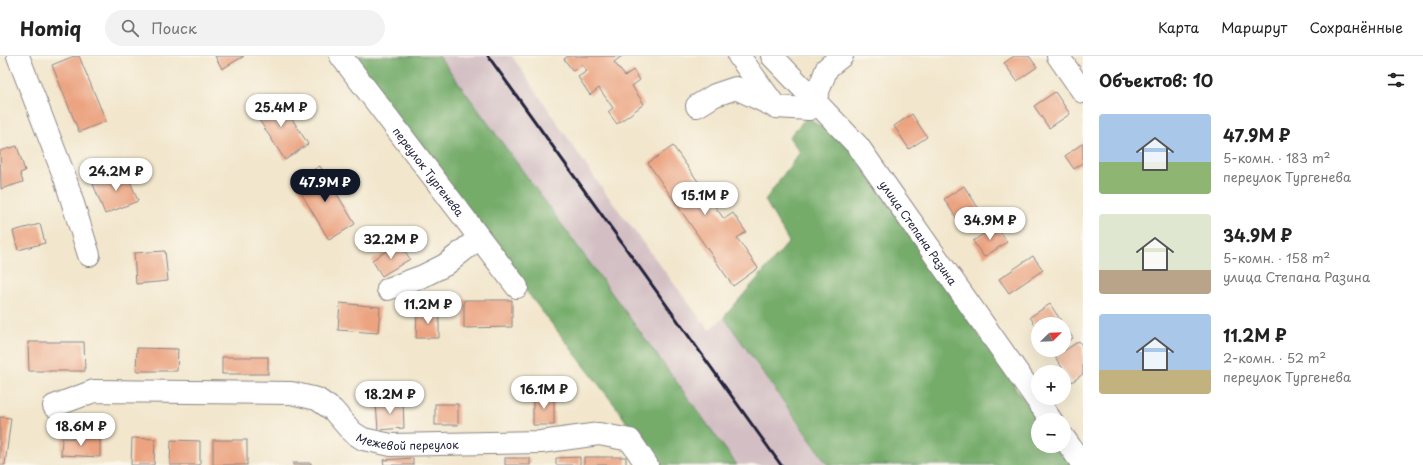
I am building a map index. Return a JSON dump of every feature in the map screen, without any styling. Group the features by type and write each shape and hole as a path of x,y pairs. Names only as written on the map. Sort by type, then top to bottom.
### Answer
{"street":[{"path":"18,56 65,178 89,255"},
{"name":"переулок Тургенева","path":"341,56 517,288"},
{"path":"739,56 776,106"},
{"name":"улица Степана Разина","path":"772,56 814,102 858,146 1046,413"},
{"path":"697,106 715,95 736,88 776,106 809,109 814,102 827,68 842,56"},
{"path":"1058,56 1083,92"},
{"path":"388,289 423,276 445,265 479,238"},
{"name":"Межевой переулок","path":"54,406 94,391 291,394 317,399 333,410 352,432 363,439 391,445 541,442 599,434 630,440 647,465"},
{"path":"1071,448 1083,465"}],"shaded area":[{"path":"439,56 512,56 598,183 709,330 724,317 828,465 737,465"}],"green space":[{"path":"347,56 439,56 737,465 655,465 617,408 403,132"},
{"path":"807,117 847,145 1033,413 1031,413 1031,453 1066,453 1075,465 828,465 724,317 789,242 765,200 800,152 789,137"}],"building":[{"path":"74,56 79,56 106,121 79,132 52,65"},
{"path":"215,56 244,56 222,69"},
{"path":"568,56 622,56 614,62 625,76 633,70 640,80 632,86 644,104 617,124 608,112 613,108 599,88 590,95 578,77 587,71 582,65 573,71 564,59"},
{"path":"1014,56 1029,56 1037,67 1017,81 1004,63"},
{"path":"1055,92 1070,114 1049,128 1034,106"},
{"path":"278,97 308,144 285,160 254,112"},
{"path":"912,114 927,137 909,149 894,126"},
{"path":"1083,143 1083,163 1074,169 1065,156"},
{"path":"17,146 25,171 20,173 23,182 1,189 0,151"},
{"path":"673,146 704,190 713,184 721,195 712,202 724,219 733,213 746,232 737,238 758,268 733,286 648,163"},
{"path":"320,166 355,224 329,240 294,181"},
{"path":"126,171 138,201 105,214 93,184"},
{"path":"964,186 979,209 959,222 944,199"},
{"path":"40,224 45,243 18,250 13,231"},
{"path":"996,225 1007,242 984,257 973,241"},
{"path":"400,243 410,259 382,276 372,260"},
{"path":"165,251 168,281 136,284 134,253"},
{"path":"1033,256 1043,270 1009,293 999,279"},
{"path":"464,300 512,300 512,327 464,328"},
{"path":"340,303 380,307 378,333 338,330"},
{"path":"1050,304 1058,317 1031,317 1031,318 1030,317"},
{"path":"417,311 439,311 439,338 416,338"},
{"path":"1079,341 1083,347 1083,374 1072,382 1071,365 1060,365 1055,357 1071,357 1071,346"},
{"path":"28,342 84,342 85,371 29,371"},
{"path":"137,348 178,349 177,371 136,371"},
{"path":"222,357 268,357 268,374 222,374"},
{"path":"554,394 554,425 533,425 533,395"},
{"path":"403,401 404,428 378,430 376,403"},
{"path":"435,404 458,404 458,425 435,425"},
{"path":"0,417 11,418 5,465 0,465"},
{"path":"62,438 100,439 100,457 61,455"},
{"path":"132,438 155,439 154,465 131,465"},
{"path":"171,440 200,441 200,465 170,465"},
{"path":"213,440 247,440 247,465 213,465"},
{"path":"580,457 580,465 556,465 556,458"},
{"path":"584,457 626,457 626,465 584,465"},
{"path":"413,458 413,465 384,465 383,460"},
{"path":"505,458 530,458 530,465 505,465"},
{"path":"293,463 311,463 311,465 293,465"}],"railway":[{"path":"488,56 781,465"}]}
